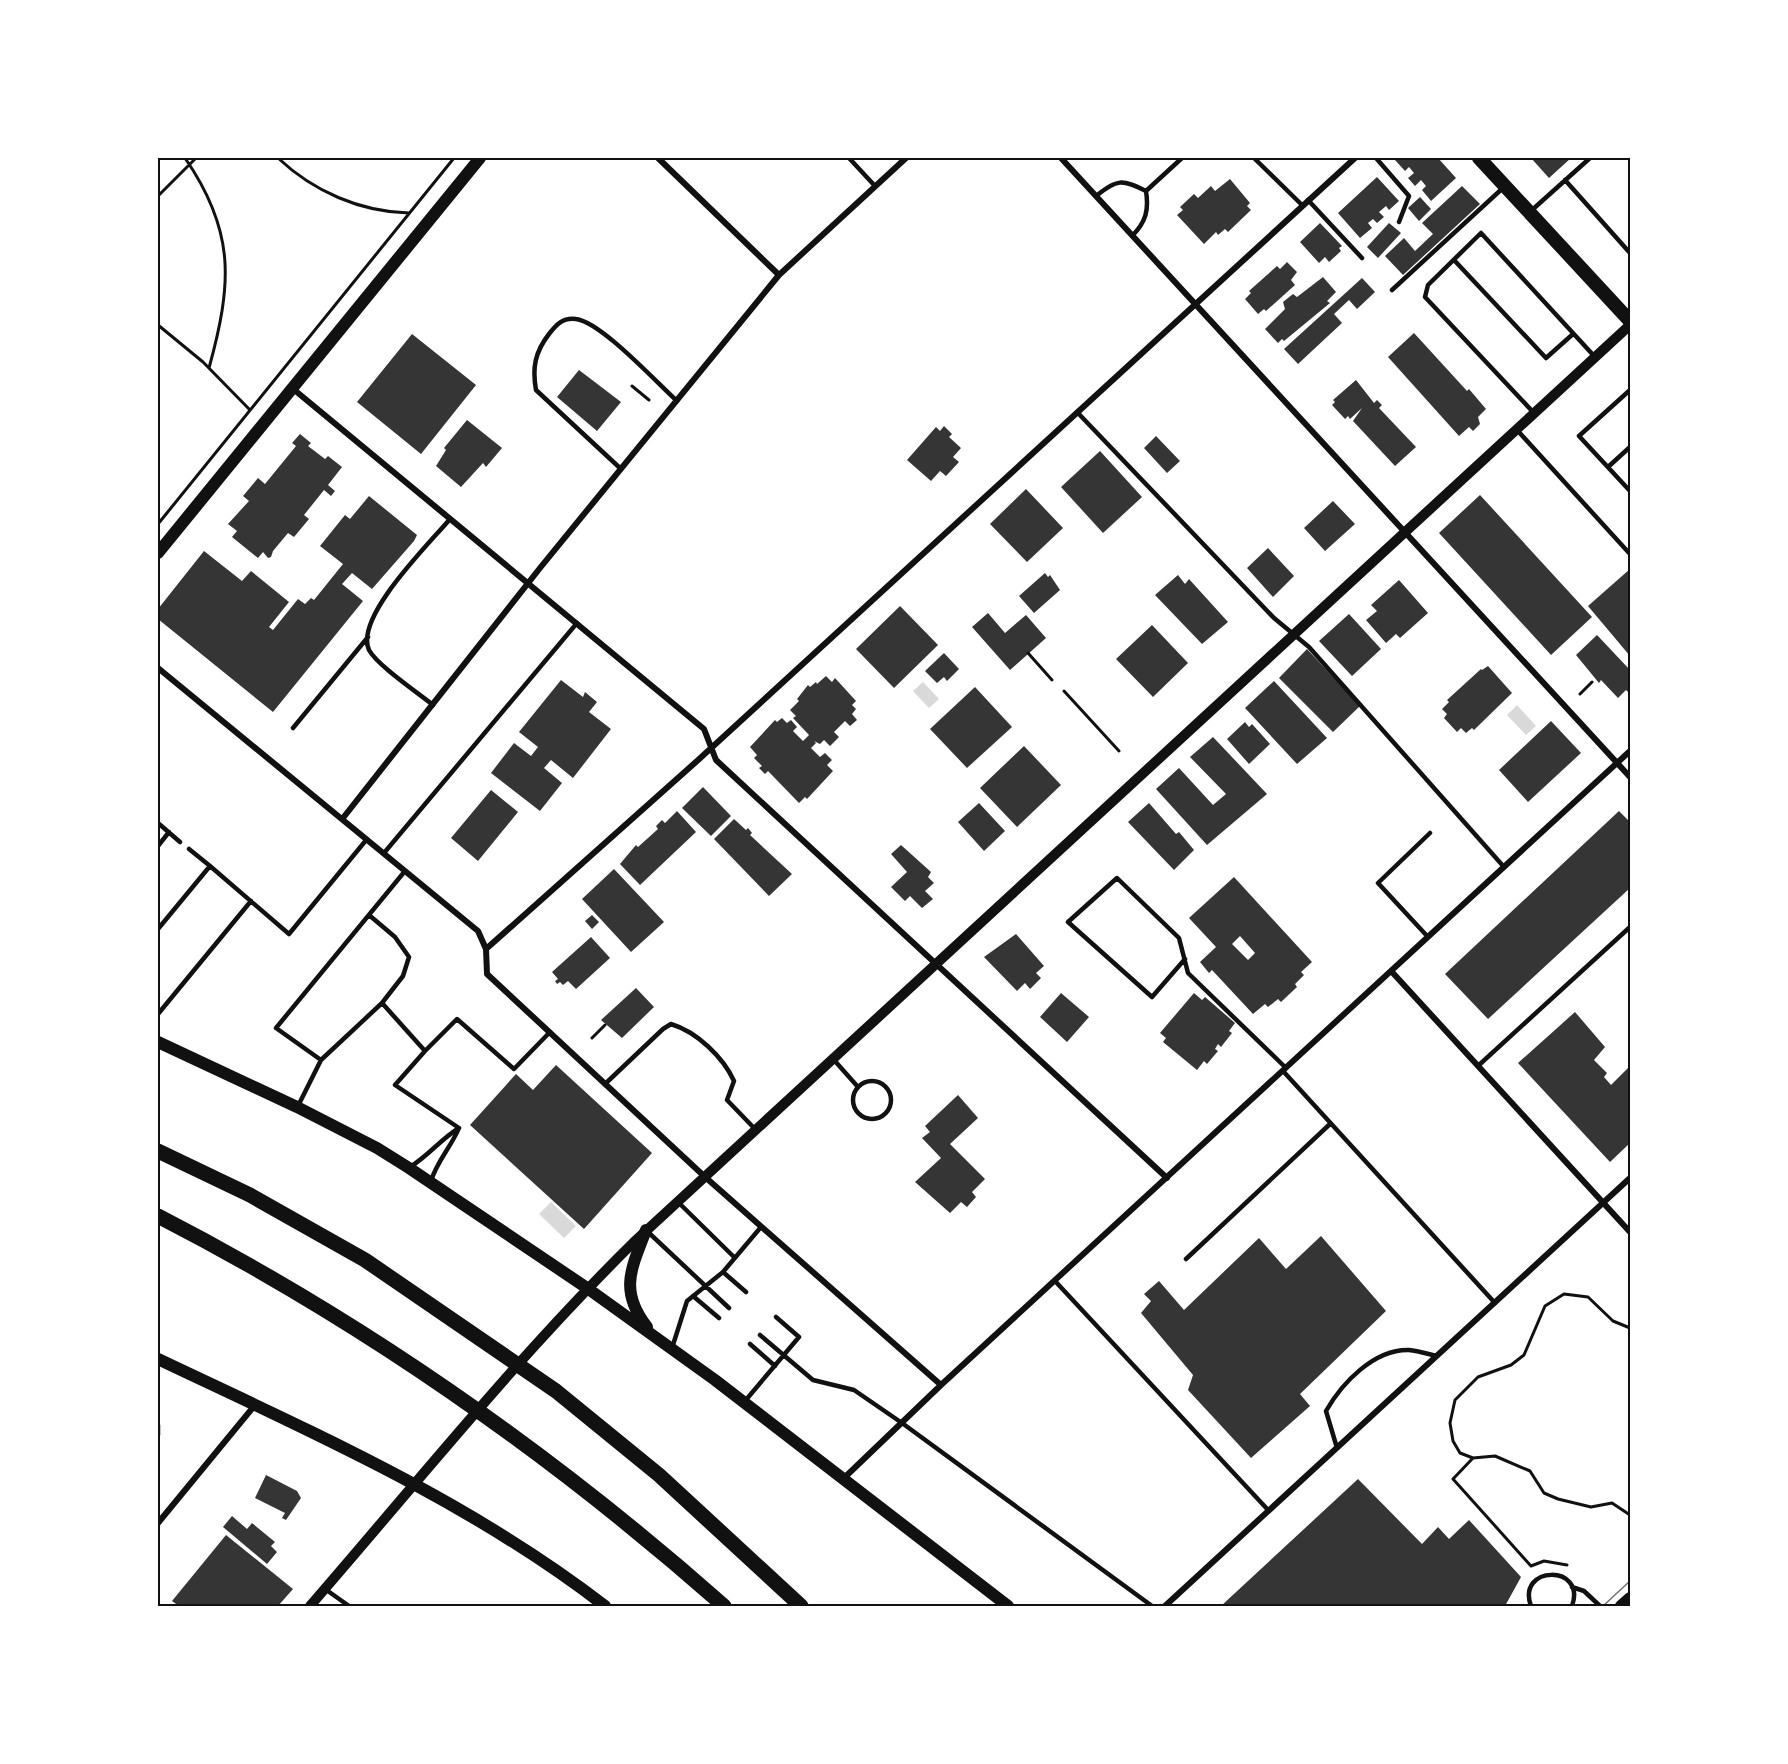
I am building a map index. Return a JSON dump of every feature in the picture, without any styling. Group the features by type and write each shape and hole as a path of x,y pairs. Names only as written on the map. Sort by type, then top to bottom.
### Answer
{"highway":[{"path":"158,1151 250,1195 365,1260 556,1391 659,1475 801,1606"},
{"path":"158,1216 355,1326 441,1384 631,1526 724,1606"}],"main road":[{"path":"158,553 480,158"},
{"path":"1479,158 1630,323"},
{"path":"158,1042 297,1107 409,1168 587,1288 743,1403 1008,1606"},
{"path":"646,1230 630,1271 629,1293 635,1312 657,1340"},
{"path":"158,1359 415,1484 554,1567 605,1606"},
{"path":"1622,1606 1630,1598"}],"street":[{"path":"658,158 779,275"},
{"path":"343,818 529,583 779,275 906,158"},
{"path":"1061,158 1630,777"},
{"path":"486,949 1355,158"},
{"path":"310,1606 437,1457 587,1288 646,1230 1406,532 1630,323"},
{"path":"292,388 704,729 716,760 1167,1178"},
{"path":"158,668 343,818 478,932 486,949 487,974 704,1176 941,1385"},
{"path":"843,1479 941,1385 1630,752"},
{"path":"1392,972 1630,1232"},
{"path":"1165,1606 1630,1178"},
{"path":"158,1523 255,1405"}],"lane":[{"path":"849,158 875,186"},
{"path":"1146,191 1182,158"},
{"path":"1254,158 1302,206"},
{"path":"1376,158 1409,196 1399,222"},
{"path":"1529,213 1590,158"},
{"path":"1565,180 1630,253"},
{"path":"1096,196 1113,182 1129,182 1146,191"},
{"path":"1392,291 1504,187"},
{"path":"1132,236 1140,227 1149,209 1146,191"},
{"path":"1308,200 1362,258"},
{"path":"1534,413 1425,297 1428,285 1481,233 1595,357"},
{"path":"1454,260 1546,358 1573,334"},
{"path":"621,469 536,390 535,357 554,328 563,320 577,319 588,324 609,338 677,401"},
{"path":"1630,390 1580,436 1630,492"},
{"path":"1077,412 1294,635 1309,647 1504,867"},
{"path":"1516,430 1630,554"},
{"path":"1608,467 1630,447"},
{"path":"433,705 394,674 369,650 368,637 372,618 382,601 450,519"},
{"path":"384,853 577,623"},
{"path":"293,728 368,637"},
{"path":"158,823 180,842"},
{"path":"158,846 169,832"},
{"path":"1428,937 1378,883 1430,833"},
{"path":"189,849 289,934 368,839"},
{"path":"158,929 210,866"},
{"path":"321,1060 276,1028 405,871"},
{"path":"1185,959 1152,997 1068,922 1117,878 1179,938 1185,959 1188,973 1285,1069 1330,1124 1495,1303"},
{"path":"158,1014 251,901"},
{"path":"297,1107 321,1060 382,1003 403,976 409,957 395,938 369,915"},
{"path":"1479,1065 1630,927"},
{"path":"382,1003 425,1051"},
{"path":"459,1128 395,1085 425,1051 457,1019 514,1069 550,1032"},
{"path":"605,1084 671,1024 684,1028 726,1064 734,1081 727,1100 756,1130"},
{"path":"833,1059 858,1087"},
{"path":"872,1080 882,1083 891,1092 890,1109 880,1118 871,1120 859,1114 853,1100 858,1087 872,1080"},
{"path":"1186,1259 1330,1124"},
{"path":"409,1168 424,1158 443,1137 459,1128"},
{"path":"430,1183 436,1166 451,1146 459,1128"},
{"path":"677,1201 735,1258"},
{"path":"671,1350 687,1301 723,1272 762,1227"},
{"path":"646,1230 704,1287 729,1308"},
{"path":"723,1272 746,1292"},
{"path":"1055,1281 1269,1511"},
{"path":"693,1296 719,1318"},
{"path":"743,1403 799,1337 776,1317"},
{"path":"760,1335 813,1380 854,1390 902,1423 1152,1606"},
{"path":"750,1344 775,1366"},
{"path":"1337,1448 1326,1411 1335,1396 1360,1371 1384,1354 1409,1350 1437,1356"},
{"path":"158,1425 158,1435"},
{"path":"1531,1606 1528,1595 1538,1578 1557,1574 1566,1579 1572,1587 1574,1596 1572,1606"},
{"path":"1572,1587 1584,1591 1600,1606"},
{"path":"325,1589 349,1606"}],"path":[{"path":"185,158 203,187 217,218 226,270 222,319 209,368"},
{"path":"158,196 196,158"},
{"path":"278,158 293,172 331,194 362,207 382,212 409,213"},
{"path":"158,524 454,158"},
{"path":"158,325 209,368 250,410"},
{"path":"632,386 649,400"},
{"path":"1028,653 1052,680"},
{"path":"1580,694 1593,682"},
{"path":"1064,691 1119,751"},
{"path":"592,1038 605,1025"},
{"path":"1630,1328 1613,1321 1588,1297 1564,1293 1545,1306 1524,1355 1511,1365 1478,1377 1455,1400 1450,1423 1454,1441 1461,1453 1473,1458 1495,1456 1530,1471 1544,1493 1558,1499 1591,1507 1612,1503 1630,1515"},
{"path":"1473,1458 1453,1479 1531,1566 1544,1561 1563,1563 1572,1569"}],"shaded area":[{"path":"923,682 939,699 929,708 913,691"},
{"path":"1517,705 1536,726 1526,735 1507,715"},
{"path":"551,1202 576,1226 564,1238 539,1214"}],"building":[{"path":"1398,158 1438,158 1456,178 1431,201 1422,190 1426,186 1421,180 1415,186 1408,178 1414,173 1409,167 1405,171 1395,160"},
{"path":"1531,158 1571,158 1549,178"},
{"path":"1377,177 1399,201 1389,210 1386,206 1379,212 1384,217 1377,223 1373,219 1368,223 1372,228 1360,238 1338,213"},
{"path":"1230,179 1250,203 1247,206 1251,210 1228,232 1225,229 1218,235 1216,232 1204,244 1177,215 1183,210 1180,207 1194,194 1198,198 1211,186 1215,191"},
{"path":"1462,186 1480,204 1403,275 1385,256 1404,238 1415,251 1433,234 1422,223"},
{"path":"1420,197 1431,209 1419,221 1408,208"},
{"path":"1320,223 1342,246 1339,248 1341,251 1329,262 1325,257 1319,263 1300,242"},
{"path":"1389,223 1401,233 1378,258 1367,247"},
{"path":"1287,262 1297,272 1291,280 1295,285 1266,311 1264,309 1258,314 1245,299 1251,293 1249,291 1277,266 1280,269"},
{"path":"1323,277 1336,292 1327,301 1330,303 1284,341 1282,339 1278,343 1265,329 1285,309 1283,302 1293,294 1297,297"},
{"path":"1362,278 1375,292 1357,309 1349,300 1334,314 1342,323 1298,364 1284,349"},
{"path":"1414,333 1486,409 1478,417 1480,424 1473,431 1469,427 1459,436 1388,357"},
{"path":"412,334 476,385 421,454 357,402"},
{"path":"579,370 621,402 597,431 557,397"},
{"path":"1356,380 1374,403 1377,400 1382,405 1379,408 1416,447 1395,466 1353,421 1362,408 1350,419 1348,416 1345,419 1332,405 1335,402 1333,400"},
{"path":"467,420 502,448 486,467 483,463 461,487 436,466 446,450 444,448"},
{"path":"944,426 952,434 949,437 961,448 953,457 959,462 946,476 940,471 931,481 907,460 936,427 940,431"},
{"path":"300,434 311,443 308,446 325,459 328,456 342,467 328,485 335,491 331,496 324,490 304,515 309,519 294,537 288,533 273,551 271,557 268,558 263,552 258,558 232,537 237,531 228,524 249,501 243,496 258,478 265,484 296,446 292,443"},
{"path":"1156,436 1180,461 1167,473 1144,448"},
{"path":"1100,451 1142,497 1103,533 1061,487"},
{"path":"1026,489 1063,528 1027,562 990,524"},
{"path":"1480,495 1592,617 1551,655 1439,533"},
{"path":"369,496 417,535 372,589 352,573 342,584 363,601 273,712 158,619 158,609 204,551 242,581 251,571 289,602 269,627 273,630 298,599 305,604 311,598 314,600 343,564 320,546 345,515 350,519"},
{"path":"1333,501 1355,524 1325,551 1304,528"},
{"path":"1268,548 1294,576 1273,597 1247,568"},
{"path":"1630,569 1630,656 1588,606"},
{"path":"1045,573 1048,577 1050,575 1060,590 1034,613 1019,596"},
{"path":"1178,575 1185,584 1189,579 1228,622 1202,644 1155,595"},
{"path":"1399,580 1428,613 1400,638 1396,634 1386,643 1366,620 1377,611 1371,605"},
{"path":"900,606 938,645 894,688 856,649"},
{"path":"988,613 1005,633 1026,615 1046,638 1010,670 972,627"},
{"path":"1349,614 1381,649 1352,676 1319,641"},
{"path":"1152,625 1188,663 1153,697 1116,659"},
{"path":"1597,635 1630,670 1630,694 1626,690 1618,698 1601,680 1599,683 1576,655"},
{"path":"1307,649 1360,706 1333,732 1279,678"},
{"path":"944,653 959,669 947,681 944,677 937,683 925,671"},
{"path":"1488,666 1512,693 1474,730 1472,728 1466,733 1461,728 1457,732 1444,718 1447,714 1442,709 1449,702 1447,700 1481,669"},
{"path":"826,676 832,682 835,678 856,701 852,705 856,709 852,714 857,720 850,726 845,721 834,732 839,737 830,746 824,740 820,744 814,741 816,743 811,748 820,757 825,753 832,760 827,765 833,771 807,799 805,797 799,803 768,771 765,774 759,768 762,766 754,758 757,755 750,747 775,720 777,722 782,718 787,723 791,720 797,727 793,731 803,741 809,735 793,718 796,716 790,710 799,701 797,699 808,685 810,687 816,682 817,684"},
{"path":"561,680 583,697 585,692 597,702 589,712 611,729 573,778 551,760 544,768 562,783 540,811 491,773 514,743 531,756 538,747 519,732"},
{"path":"1274,681 1327,738 1297,764 1245,708"},
{"path":"975,687 1012,727 967,768 930,729"},
{"path":"1551,721 1581,753 1528,802 1499,770"},
{"path":"1245,722 1249,727 1252,724 1270,744 1249,764 1227,739"},
{"path":"1213,737 1267,794 1207,845 1156,789 1179,768 1213,805 1226,794 1190,757"},
{"path":"1024,746 1061,785 1017,827 980,788"},
{"path":"703,787 731,816 711,836 682,808"},
{"path":"491,790 518,812 478,861 451,838"},
{"path":"979,803 1005,831 984,851 958,822"},
{"path":"1149,803 1176,834 1179,832 1194,850 1174,870 1128,822"},
{"path":"677,811 696,832 640,885 620,864 636,845 638,847 658,829 656,826 662,820 665,823"},
{"path":"1619,811 1630,822 1630,888 1488,1019 1445,974"},
{"path":"734,819 746,830 748,828 752,833 750,835 792,874 769,896 714,839"},
{"path":"901,845 931,872 928,877 934,883 925,891 933,899 922,908 910,896 905,901 891,887 907,872 891,854"},
{"path":"614,869 664,922 631,952 582,899"},
{"path":"1234,877 1312,962 1301,972 1304,975 1295,984 1297,987 1281,1002 1278,999 1268,1007 1265,1004 1253,1014 1212,970 1209,973 1200,962 1216,947 1189,918","holes":["1240,936 1255,953 1248,960 1232,944"]},
{"path":"592,915 599,922 592,929 585,921"},
{"path":"1016,934 1044,966 1036,973 1041,978 1030,989 1025,983 1017,991 984,957"},
{"path":"591,937 610,958 576,989 568,981 563,985 560,982 557,984 555,981 558,979 552,972"},
{"path":"636,988 654,1007 622,1038 601,1020"},
{"path":"1061,993 1089,1017 1067,1042 1040,1017"},
{"path":"1194,993 1202,1000 1205,997 1235,1023 1229,1031 1232,1033 1221,1047 1218,1044 1215,1049 1218,1051 1207,1064 1204,1061 1197,1070 1163,1042 1166,1038 1160,1033"},
{"path":"1575,1012 1605,1047 1594,1060 1607,1073 1604,1077 1611,1085 1629,1067 1630,1069 1630,1143 1610,1162 1518,1063"},
{"path":"556,1065 652,1153 584,1229 470,1125 516,1074 533,1090"},
{"path":"958,1095 978,1118 950,1144 985,1179 972,1192 976,1197 967,1207 961,1202 950,1213 915,1182 941,1158 922,1138 930,1132 925,1126"},
{"path":"1321,1236 1386,1311 1300,1394 1310,1406 1251,1458 1188,1390 1193,1375 1141,1313 1151,1301 1144,1294 1159,1281 1184,1310 1259,1238 1286,1269"},
{"path":"266,1475 297,1491 301,1498 286,1520 282,1518 285,1513 255,1498"},
{"path":"1358,1479 1422,1544 1438,1527 1449,1539 1469,1520 1521,1577 1505,1606 1221,1606"},
{"path":"232,1516 247,1529 252,1523 275,1542 271,1546 277,1552 267,1564 223,1527"},
{"path":"226,1535 293,1589 278,1606 179,1606 172,1601"}],"tram line":[{"path":"1603,1606 1630,1581"}]}
